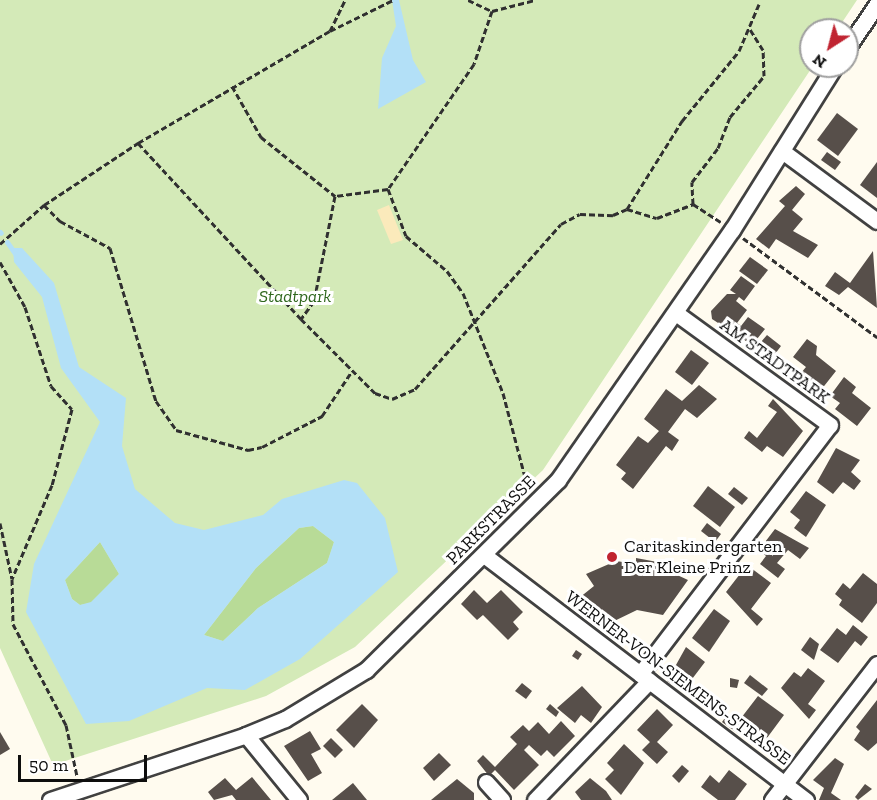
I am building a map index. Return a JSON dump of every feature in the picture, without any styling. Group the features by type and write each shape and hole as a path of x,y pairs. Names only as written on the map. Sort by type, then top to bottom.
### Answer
{"street":[{"path":"859,30 877,4"},
{"name":"PARKSTRASSE","path":"50,800 246,735 285,719 366,670 538,505 732,230 828,78"},
{"path":"782,151 877,221"},
{"name":"AM STADTPARK","path":"644,678 830,425 676,312"},
{"name":"WERNER-VON-SIEMENS-STRASSE","path":"484,555 784,784 877,664"},
{"path":"535,800 644,678"},
{"path":"246,735 299,800"},
{"path":"486,782 502,800"},
{"path":"772,800 784,784 806,800"}],"path":[{"path":"330,31 345,0"},
{"path":"0,244 44,205 138,143 232,86 330,31 393,0"},
{"path":"468,0 492,11 535,0"},
{"path":"138,143 352,371 375,393 402,397 561,224 580,214 613,215 627,209 749,28 759,4"},
{"path":"232,86 261,136 335,196 388,189 474,64 492,11"},
{"path":"693,204 692,182 718,148 730,117 764,76 764,50 749,28"},
{"path":"388,189 406,236 447,271 463,293 471,321 503,393 525,483 538,505"},
{"path":"301,319 314,301 335,196"},
{"path":"627,209 657,218 693,204"},
{"path":"693,204 877,337"},
{"path":"44,205 60,221 110,248 156,401 176,430 248,450 262,447 322,416 352,371"},
{"path":"0,262 25,307 51,386 72,409 52,485 12,579"},
{"path":"0,523 12,579 13,624 66,725 79,791"}],"green space":[{"name":"Stadtpark","path":"0,0 857,0 845,18 799,18 799,78 805,78 543,470 355,647 266,696 53,765 0,648"},
{"path":"313,526 334,542 327,563 258,608 223,641 204,635 256,568 299,528"},
{"path":"100,542 119,574 91,603 80,605 72,599 65,580"}],"sand":[{"path":"389,205 403,240 391,244 377,210"}],"water":[{"path":"392,0 399,0 413,60 426,82 378,109 382,58 396,26"},
{"path":"13,248 22,248 54,283 79,367 126,398 122,446 135,489 175,523 204,530 263,515 282,499 344,480 357,483 385,518 398,572 300,659 245,690 207,688 129,721 86,724 26,612 34,564 100,422 61,368 42,297 14,262","holes":["313,526 334,542 327,563 258,608 223,641 204,635 256,568 299,528","100,542 119,574 91,602 80,605 72,599 65,580"]}],"building":[{"path":"837,113 858,129 838,156 817,140"},
{"path":"827,152 841,162 835,170 821,160"},
{"path":"877,162 877,198 860,185"},
{"path":"796,186 805,194 792,210 803,219 793,231 818,245 808,258 776,239 769,249 756,239 785,206 779,201"},
{"path":"873,251 877,308 848,287 839,295 825,286 835,272 850,283"},
{"path":"750,257 768,270 757,284 739,271"},
{"path":"741,276 755,286 744,301 739,297 736,301 747,310 737,323 741,326 748,317 765,329 757,339 761,342 767,335 781,346 772,358 712,319 711,311 727,294 736,294 730,290"},
{"path":"807,339 817,346 816,355 836,371 817,395 796,379 806,367 793,357"},
{"path":"691,350 709,363 692,385 675,372"},
{"path":"844,377 856,387 852,393 871,408 857,426 835,409 840,403 830,396"},
{"path":"699,385 717,399 697,418 685,409 668,432 679,440 672,451 666,446 633,489 621,479 626,473 616,465 638,436 648,443 659,431 644,419 666,389 682,401"},
{"path":"773,399 803,431 783,457 767,446 762,452 744,438 749,431 757,438 777,412 768,406"},
{"path":"836,448 860,460 851,472 861,481 854,490 843,482 833,494 817,482"},
{"path":"708,486 735,507 720,527 693,506"},
{"path":"734,487 748,498 742,505 728,494"},
{"path":"806,491 826,505 806,537 794,528 800,520 790,512"},
{"path":"707,523 721,534 715,542 701,531"},
{"path":"775,529 809,548 800,559 788,550 777,563 785,569 778,578 760,564 766,556 759,550"},
{"path":"636,558 679,566 675,574 688,580 663,615 637,610 606,625 579,598 594,586 586,574 616,561 636,564"},
{"path":"747,565 771,583 751,609 763,619 757,626 726,592"},
{"path":"863,573 877,584 877,603 862,623 839,605 842,600 835,594 843,583 850,589"},
{"path":"474,590 487,603 501,590 523,612 513,622 519,629 508,640 483,615 477,620 461,604"},
{"path":"714,609 730,621 709,652 692,638"},
{"path":"853,625 868,637 861,646 855,641 838,663 820,650 837,628 846,635"},
{"path":"810,637 819,644 814,660 801,650"},
{"path":"686,647 705,662 689,683 689,694 667,681"},
{"path":"576,650 582,654 578,660 572,656"},
{"path":"808,668 825,681 808,704 816,710 809,719 781,688 794,672 801,677"},
{"path":"750,675 768,689 762,696 744,683"},
{"path":"730,678 739,680 737,688 730,687"},
{"path":"522,683 532,691 526,699 515,691"},
{"path":"582,686 602,707 591,723 581,715 575,723 557,708"},
{"path":"758,696 784,715 764,742 745,728 740,735 722,722 728,714 738,722"},
{"path":"877,700 877,743 868,751 854,740 860,731 856,727"},
{"path":"362,704 378,720 354,748 336,730"},
{"path":"550,704 559,712 556,717 546,709"},
{"path":"657,709 673,725 657,742 668,752 657,764 642,750 650,742 637,730"},
{"path":"561,721 575,736 554,757 547,750 541,756 529,745 524,750 539,765 514,790 495,770 489,776 477,761 483,755 495,767 517,744 510,737 523,725 529,731 538,722 549,734"},
{"path":"310,731 321,749 311,754 322,773 308,781 284,746"},
{"path":"0,732 10,749 0,755"},
{"path":"331,738 343,750 335,758 323,746"},
{"path":"624,744 644,763 621,795 605,779 614,770 607,763"},
{"path":"439,753 451,765 434,781 423,768"},
{"path":"835,758 844,764 831,793 841,800 819,800 824,788 813,780"},
{"path":"682,765 689,771 679,783 672,776"},
{"path":"729,770 747,784 735,800 718,800 701,787 710,775 719,783"},
{"path":"252,777 271,800 236,800 232,795 214,800 208,792 225,778 236,790"},
{"path":"590,778 606,791 612,800 581,800 575,792"},
{"path":"457,779 474,793 474,800 431,800"},
{"path":"353,783 367,800 332,800"},
{"path":"865,784 872,789 858,800 855,797"}],"waterway":[{"path":"7,242 16,255"}],"place":[{"name":"Caritaskindergarten Der Kleine Prinz","path":"612,557"}]}
